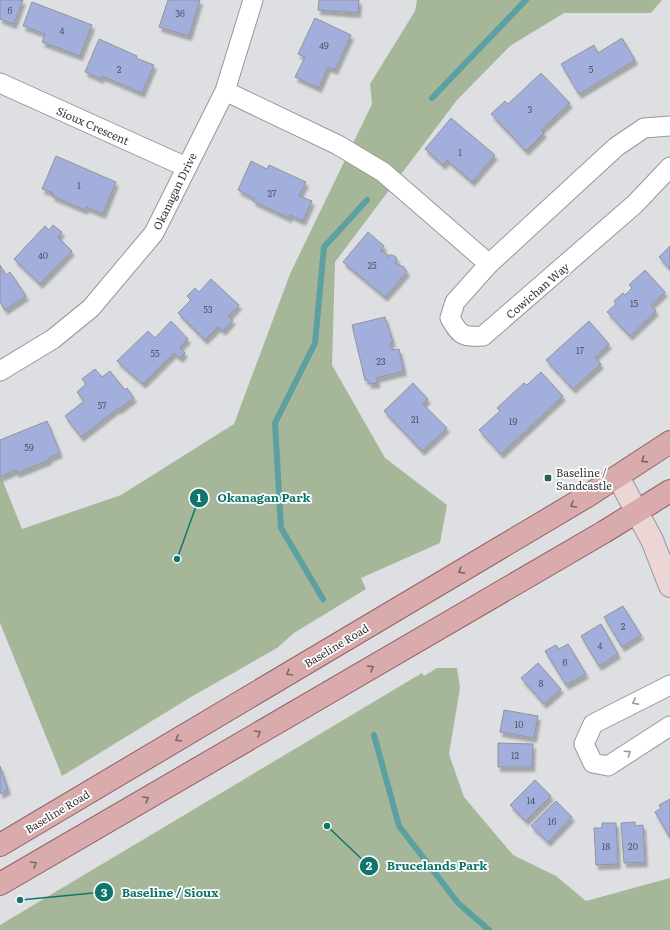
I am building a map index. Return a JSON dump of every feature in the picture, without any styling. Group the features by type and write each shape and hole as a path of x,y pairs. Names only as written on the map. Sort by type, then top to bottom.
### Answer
{"main road":[{"name":"Baseline Road","path":"0,845 589,495 670,442"},
{"path":"0,884 637,512 670,491"}],"street":[{"name":"Okanagan Drive","path":"0,371 53,338 90,308 154,233 225,91 253,0"},
{"name":"Sioux Crescent","path":"0,83 186,167"},
{"path":"225,91 338,145 383,172 489,264"},
{"name":"Cowichan Way","path":"670,126 644,128 616,147 489,264 455,302 450,318 458,332 469,337 483,336 635,204 670,167"},
{"path":"618,477 652,540 670,586"},
{"path":"670,685 593,724 584,744 593,763 608,766 670,726"}],"green space":[{"path":"417,0 662,0 651,13 564,13 510,46 457,100 335,262 332,365 385,458 447,505 440,543 361,578 366,589 294,633 277,648 191,697 62,776 0,623 0,474 22,529 121,495 234,424 290,274 372,104 370,84 415,11"},
{"path":"437,668 457,668 460,688 449,754 464,797 513,855 556,876 586,901 670,878 670,930 0,930 0,925 422,673 424,676"}],"building":[{"path":"0,0 23,0 14,24 0,19"},
{"path":"168,0 200,0 189,36 159,27"},
{"path":"319,0 359,0 358,13 318,10"},
{"path":"32,2 92,25 80,56 42,42 45,34 23,26"},
{"path":"315,18 351,35 335,70 328,67 319,88 295,77 305,57 298,54"},
{"path":"622,38 635,60 579,94 561,64 594,45 598,53"},
{"path":"99,39 137,56 136,58 154,65 142,93 102,76 101,79 85,72"},
{"path":"541,73 570,103 541,130 544,133 526,151 491,114 505,101 508,104"},
{"path":"451,118 495,155 472,182 447,160 443,165 425,149"},
{"path":"56,156 116,182 103,214 86,207 85,210 52,196 53,193 42,189"},
{"path":"251,161 267,169 269,165 306,182 299,196 312,201 303,221 290,215 289,218 253,201 254,198 238,190"},
{"path":"53,225 62,232 58,237 72,251 40,284 14,259 45,226 49,230"},
{"path":"368,232 384,246 380,251 387,254 388,257 389,255 392,255 396,257 397,260 395,263 404,267 407,272 385,297 343,262"},
{"path":"670,246 670,269 659,257"},
{"path":"0,265 6,275 10,272 26,296 5,310 0,302"},
{"path":"645,270 665,292 651,305 656,311 630,336 607,312 616,304 614,301 623,293 625,295 632,288 629,285"},
{"path":"211,279 239,305 228,317 233,320 223,331 218,327 205,340 178,313 191,300 187,296 195,288 199,292"},
{"path":"385,317 393,342 390,345 391,349 399,349 404,371 376,378 378,383 369,384 368,380 365,380 352,325"},
{"path":"171,321 188,339 180,347 185,353 180,358 174,353 143,384 117,361 148,331 155,338"},
{"path":"589,321 609,344 595,357 601,364 573,389 546,360"},
{"path":"95,369 102,377 110,371 125,390 127,388 134,398 118,410 118,408 81,437 65,416 84,401 77,392 86,384 82,379"},
{"path":"541,372 563,396 501,454 479,430 500,411 497,408 524,383 527,385"},
{"path":"413,383 428,399 423,404 447,428 422,451 384,411"},
{"path":"47,421 60,453 49,458 49,460 17,473 16,470 0,477 0,440"},
{"path":"623,606 641,635 622,647 604,617"},
{"path":"601,624 618,654 599,666 581,636"},
{"path":"568,644 586,674 566,685 545,651 556,645 559,649"},
{"path":"538,663 561,689 544,704 521,678"},
{"path":"504,710 538,716 534,738 500,732"},
{"path":"498,743 533,744 532,767 498,767"},
{"path":"0,766 8,790 0,794"},
{"path":"535,780 551,796 526,821 510,805"},
{"path":"670,799 670,838 655,812 661,808 659,805"},
{"path":"556,801 572,817 548,842 531,826"},
{"path":"635,822 635,826 643,825 645,862 624,863 621,823"},
{"path":"602,823 616,823 618,864 596,865 594,828 602,828"}],"waterway":[{"path":"432,98 526,0"},
{"path":"323,599 281,528 275,423 315,343 324,247 367,200"},
{"path":"374,735 399,826 458,903 489,930"}],"place":[{"name":"Baseline / Sandcastle","path":"548,478"},
{"name":"Okanagan Park","path":"177,559"},
{"name":"Brucelands Park","path":"327,826"},
{"name":"Baseline / Sioux","path":"20,900"}]}
